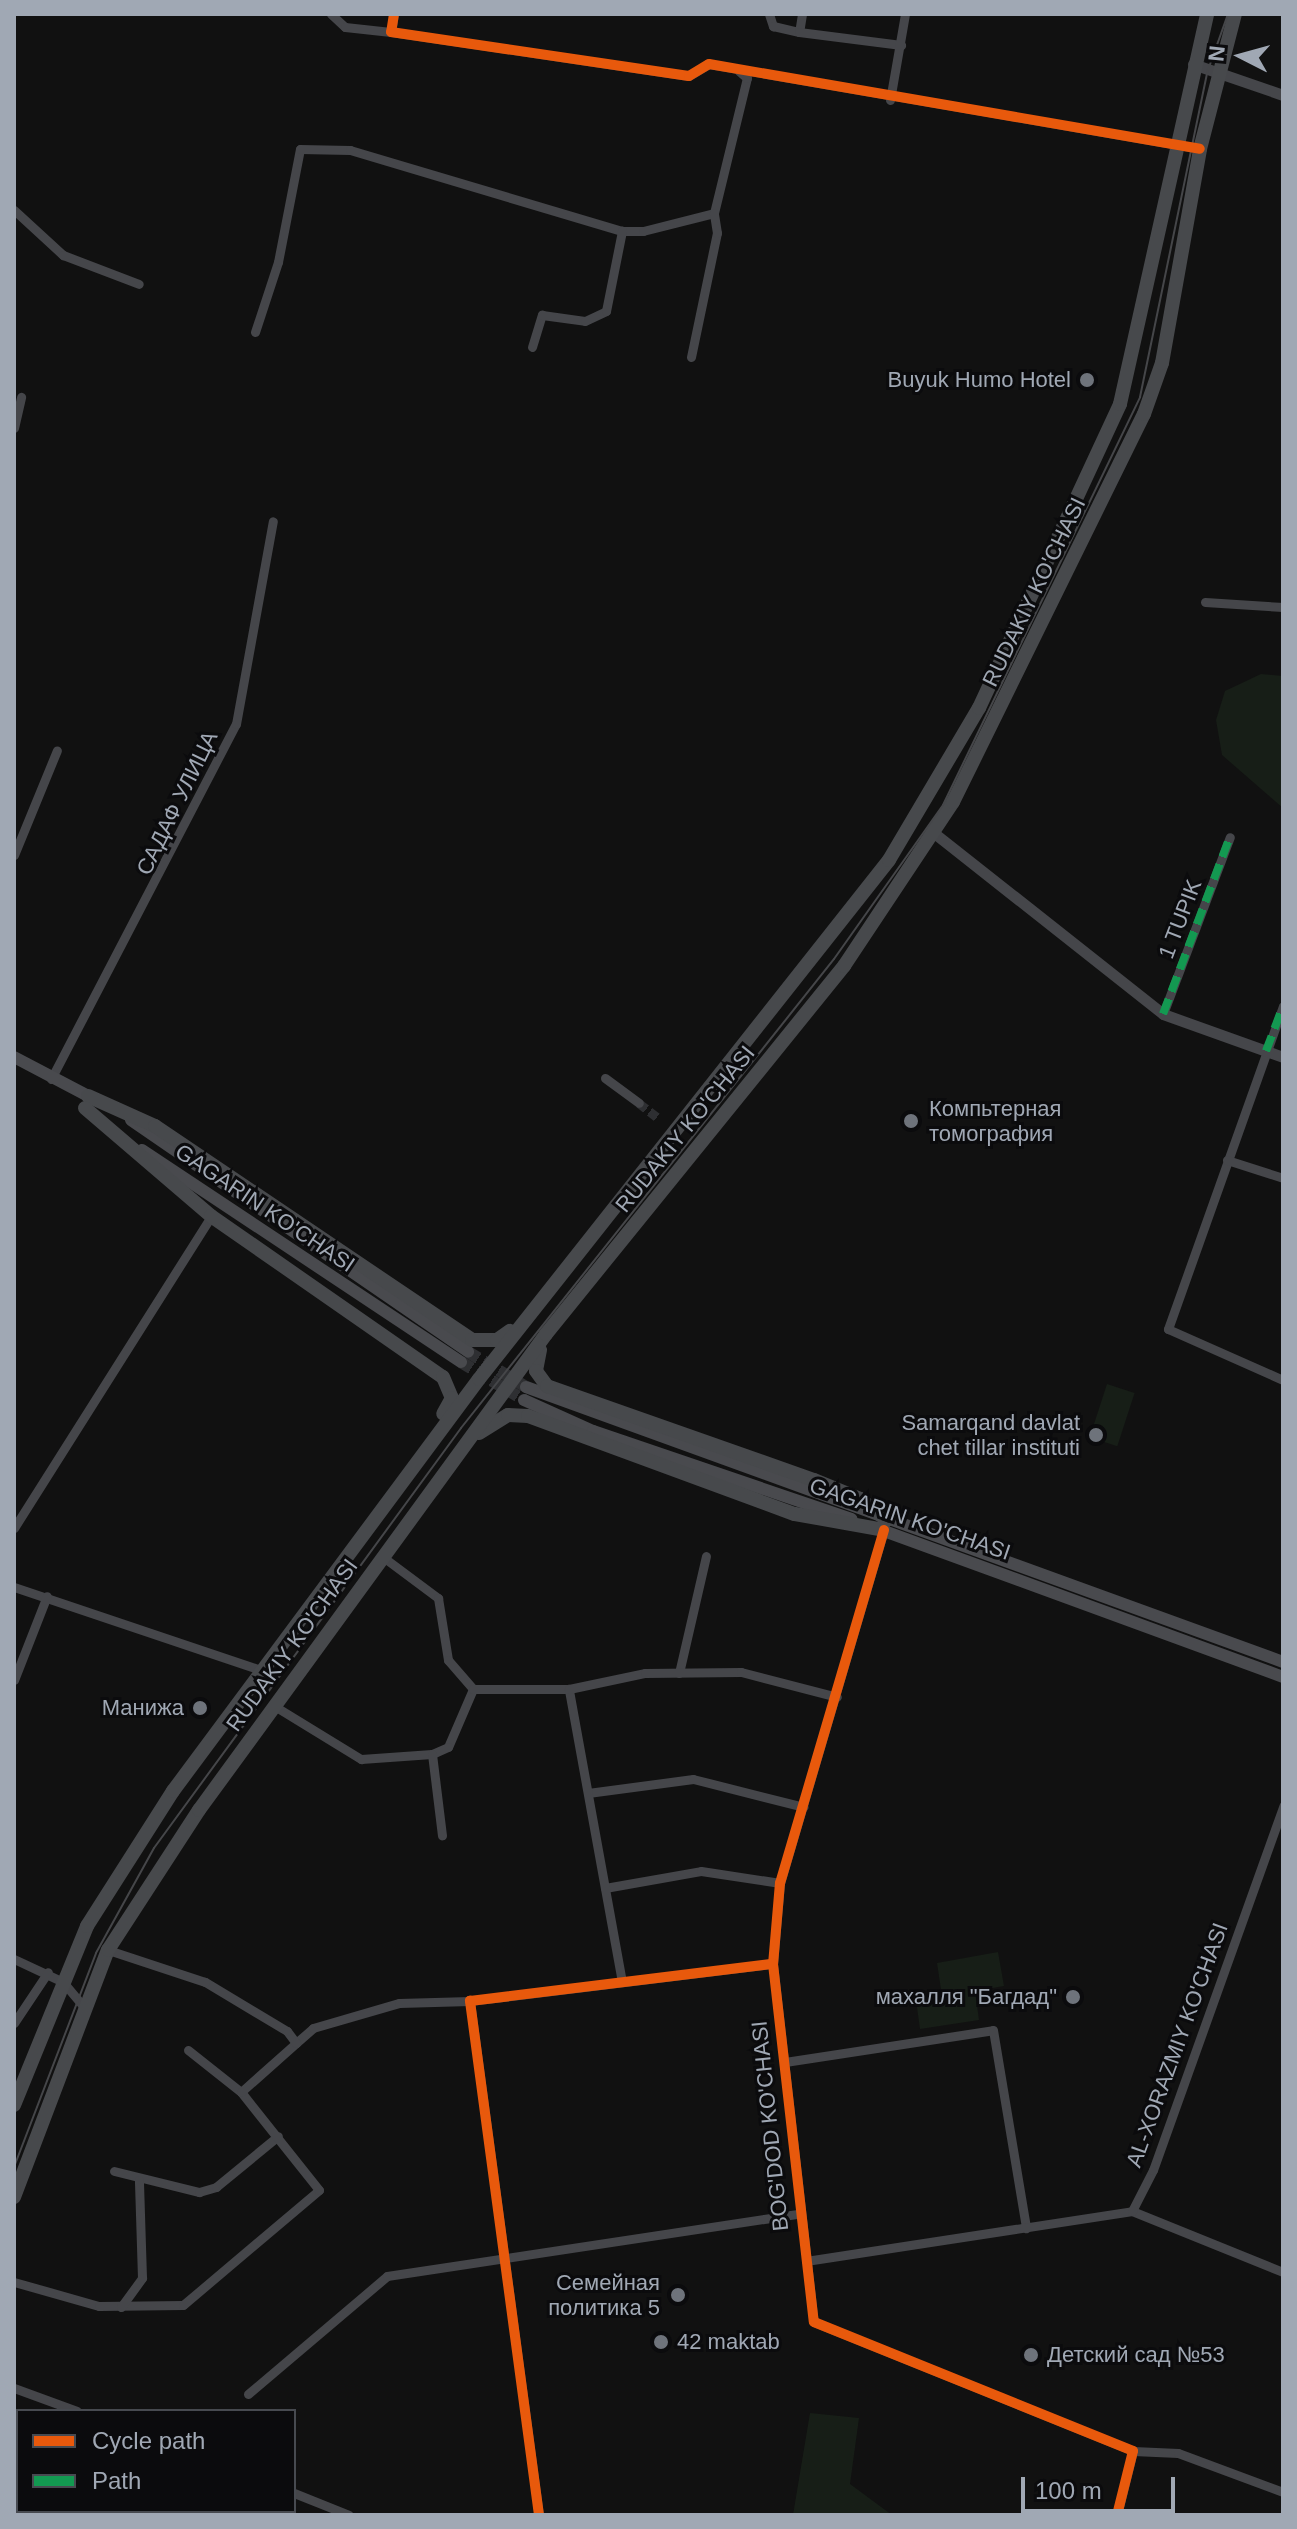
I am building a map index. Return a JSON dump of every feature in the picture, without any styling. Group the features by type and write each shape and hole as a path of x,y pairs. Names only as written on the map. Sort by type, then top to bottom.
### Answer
{"main road":[{"name":"RUDAKIY KO'CHASI","path":"14,2105 87,1926 173,1791 267,1672 426,1450 529,1316 889,860 979,708 1064,532 1133,356 1174,145 1207,14"},
{"name":"RUDAKIY KO'CHASI","path":"14,2197 108,1950 276,1707 463,1446 546,1334 844,966 934,833 1084,543 1162,363 1200,149 1216,73 1235,14"},
{"path":"1064,532 1084,543"},
{"name":"GAGARIN KO'CHASI","path":"14,1057 87,1102 465,1357 87,1102"},
{"path":"87,1102 211,1216 449,1383 452,1398 426,1450"},
{"path":"87,1102 155,1126 472,1340 497,1340 529,1316"},
{"path":"640,1178 661,1195"},
{"path":"546,1334 535,1366 547,1386 814,1480 860,1499 886,1525"},
{"name":"GAGARIN KO'CHASI","path":"525,1393 593,1431 886,1525 1283,1662"},
{"path":"463,1446 494,1422 520,1414 795,1514 886,1525"},
{"path":"396,1494 415,1511"},
{"name":"GAGARIN KO'CHASI","path":"886,1525 1283,1677"}],"street":[{"path":"331,14 345,27 689,76 709,64 890,100 1200,149"},
{"path":"391,32 394,14"},
{"path":"769,14 773,26 901,45"},
{"path":"799,32 802,14"},
{"path":"890,100 905,14"},
{"path":"1193,64 1283,95"},
{"path":"691,357 717,233 714,213 747,78 738,70"},
{"path":"255,332 278,262 300,149 308,146 350,150 622,231 714,213"},
{"path":"14,210 63,255 139,284"},
{"path":"532,347 542,315 585,321 606,311 622,231"},
{"path":"14,428 21,397"},
{"name":"САДАФ УЛИЦА","path":"51,1079 236,724 273,521"},
{"path":"1205,602 1283,607"},
{"path":"14,855 57,750"},
{"path":"934,833 1163,1014 1283,1057"},
{"name":"1 TUPIK","path":"1163,1014 1230,837"},
{"path":"1283,1006 1168,1329 1283,1380"},
{"path":"605,1078 639,1103"},
{"path":"1227,1160 1283,1178"},
{"path":"14,1528 211,1216"},
{"name":"BOG'DOD KO'CHASI","path":"886,1525 780,1883 773,1964 799,2214 814,2322 1133,2451"},
{"path":"679,1673 706,1556"},
{"path":"383,1557 438,1598 448,1660 473,1689 569,1689 679,1673 741,1672 837,1697"},
{"path":"14,1587 267,1672"},
{"path":"14,1680 47,1596"},
{"path":"276,1707 361,1759 432,1754 448,1747 473,1689"},
{"path":"569,1689 622,1982"},
{"path":"432,1754 442,1835"},
{"path":"588,1793 693,1779 804,1807"},
{"name":"AL-XORAZMIY KO'CHASI","path":"1132,2211 1153,2170 1283,1806"},
{"path":"605,1888 701,1871 780,1883"},
{"path":"108,1950 205,1982 296,2043"},
{"path":"14,1959 48,1972 63,1982 85,2008"},
{"path":"241,2092 313,2028 399,2003 470,2001 773,1964"},
{"path":"14,2023 48,1972"},
{"path":"470,2001 539,2515"},
{"path":"785,2062 993,2030 1026,2228"},
{"path":"14,2282 121,2307 183,2305 316,2197 319,2190 307,2170 241,2092 188,2050"},
{"path":"114,2171 139,2180 199,2192 216,2187 278,2136"},
{"path":"121,2307 142,2278 139,2180"},
{"path":"806,2261 1132,2211 1283,2272"},
{"path":"248,2394 387,2276 799,2214"},
{"path":"14,2388 72,2409"},
{"path":"1117,2515 1133,2451 1178,2453 1283,2492"},
{"path":"296,2494 349,2515"}],"shaded area":[{"path":"1261,674 1283,676 1283,808 1222,755 1216,720 1225,691"},
{"path":"1107,1384 1135,1393 1117,1446 1090,1437"},
{"path":"998,1952 1004,1986 975,1991 979,2020 920,2029 916,2000 942,1996 937,1963"},
{"path":"810,2413 859,2418 850,2484 892,2515 793,2515"}],"tunnel":[{"path":"639,1103 657,1117"},
{"path":"468,1352 526,1387"},
{"path":"461,1362 524,1400"}],"tram line":[{"path":"14,2167 96,1953 154,1848 461,1428 834,959 943,805 1140,397 1208,70 1228,14"}],"marked path":[{"path":"1163,1014 1230,837"},
{"path":"1266,1051 1283,1006"}],"cycle path":[{"path":"394,14 391,32 689,76 709,64 1200,149"},
{"path":"884,1530 780,1883 773,1964 814,2322 1133,2451 1117,2515"},
{"path":"539,2515 470,2001 773,1964"}],"place":[{"name":"Buyuk Humo Hotel","path":"1087,380"},
{"name":"Компьтерная томография","path":"911,1121"},
{"name":"Samarqand davlat chet tillar instituti","path":"1096,1435"},
{"name":"Манижа","path":"200,1708"},
{"name":"махалля \"Багдад\"","path":"1073,1997"},
{"name":"Семейная политика 5","path":"678,2295"},
{"name":"42 maktab","path":"661,2342"},
{"name":"Детский сад №53","path":"1031,2355"}]}
